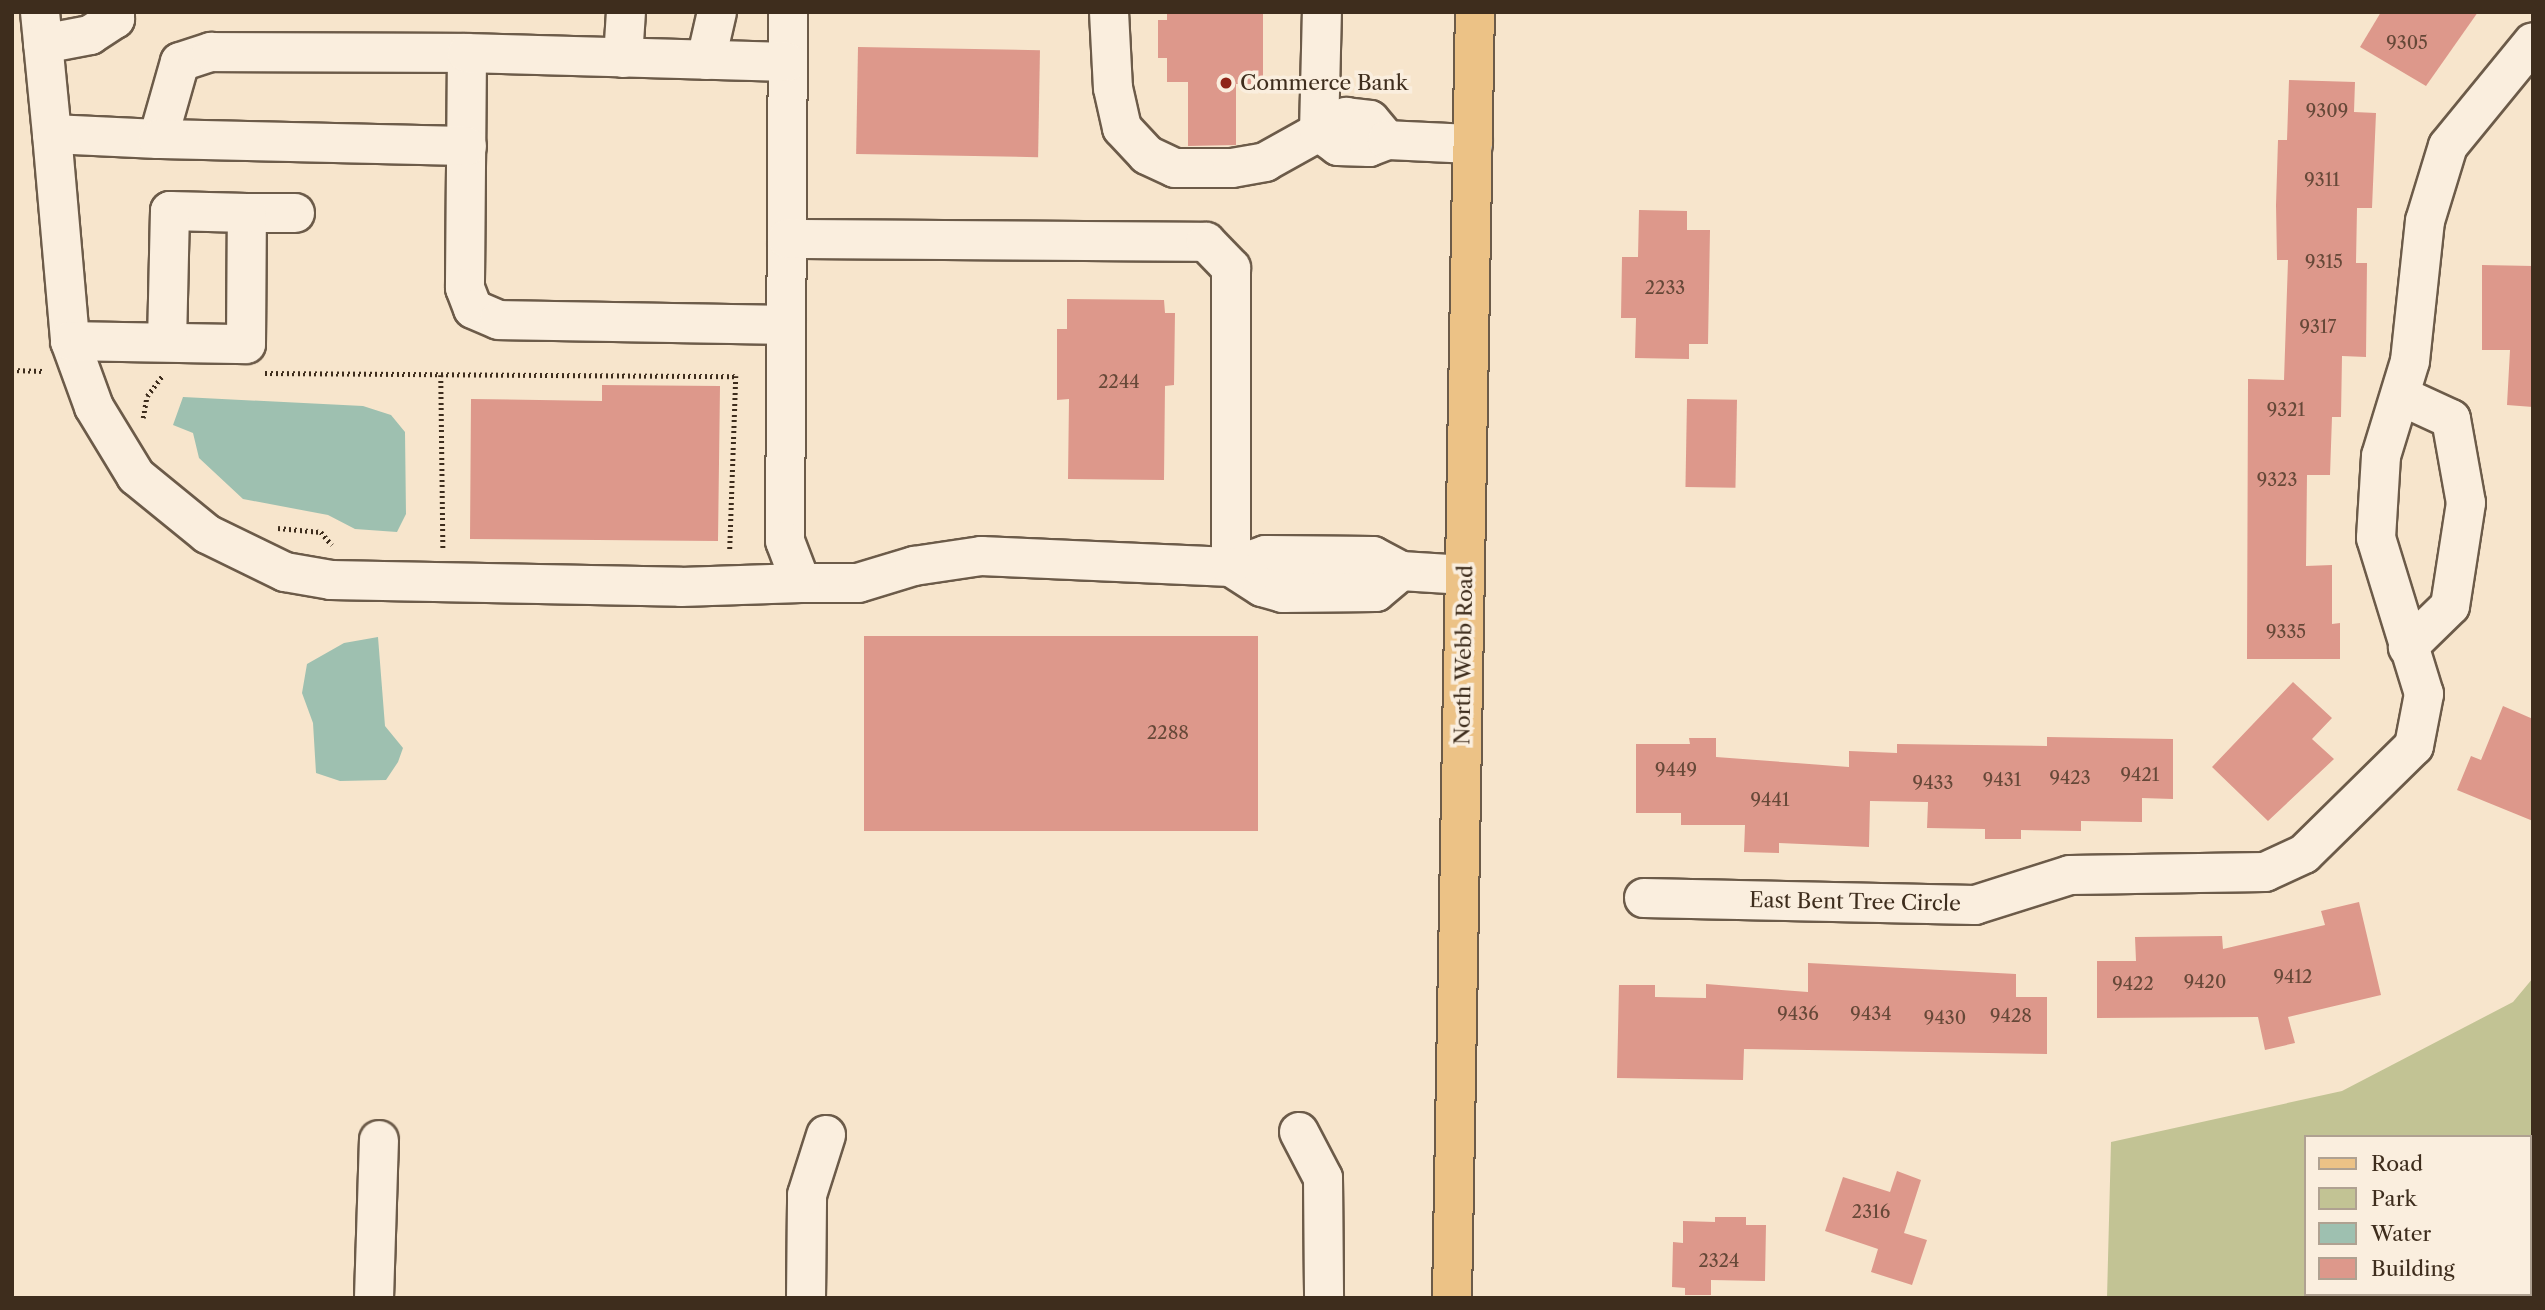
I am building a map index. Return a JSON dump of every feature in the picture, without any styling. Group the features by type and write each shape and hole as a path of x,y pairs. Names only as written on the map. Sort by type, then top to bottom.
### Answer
{"main road":[{"name":"North Webb Road","path":"1452,1298 1475,12"}],"street":[{"path":"115,12 115,19 90,35 41,28 70,341 94,407 136,476 207,534 285,572 331,580 681,587 858,583 914,566 981,556 1231,567 1265,555 1373,556 1401,571 1465,575"},
{"path":"623,58 626,12"},
{"path":"706,60 717,12"},
{"path":"788,12 785,541 801,583"},
{"path":"1109,12 1113,88 1122,128 1147,156 1175,167 1232,169 1265,162 1319,132"},
{"path":"1319,132 1322,12"},
{"name":"East Bent Tree Circle","path":"1644,898 1975,905 2070,875 2265,872 2304,854 2414,746 2424,694 2376,538 2381,456 2410,361 2425,221 2448,146 2533,42"},
{"path":"158,139 180,62 211,52 467,53 787,62"},
{"path":"467,53 465,288 473,309 499,320 786,325"},
{"path":"1319,132 1338,146 1369,147 1387,140 1473,144"},
{"path":"52,134 467,146"},
{"path":"166,357 170,211 295,214"},
{"path":"70,341 166,357 246,344 247,213"},
{"path":"787,239 1206,242 1231,268 1231,567"},
{"path":"2401,396 2451,419 2466,503 2450,606 2408,647"},
{"path":"1299,1132 1323,1178 1324,1298"},
{"path":"806,1298 807,1195 826,1135"},
{"path":"374,1298 379,1140"}],"path":[{"path":"145,424 147,396 166,357"},
{"path":"262,373 736,376 729,563"},
{"path":"442,375 443,561"},
{"path":"264,527 321,532 333,550"}],"green space":[{"path":"2533,978 2533,1298 2107,1298 2111,1142 2342,1091 2513,1002"}],"water":[{"path":"183,397 363,406 391,415 405,432 406,514 397,532 355,529 328,515 243,499 199,458 193,433 173,425"},
{"path":"378,637 385,726 403,748 398,762 386,780 340,781 316,773 313,723 302,693 307,664 344,643"}],"building":[{"name":"Commerce Bank","path":"1167,12 1263,12 1263,84 1236,84 1236,145 1188,146 1188,82 1167,82 1167,58 1158,58 1158,20 1167,20"},
{"path":"2381,12 2478,12 2426,86 2360,47"},
{"path":"858,47 1040,50 1038,157 856,154"},
{"path":"2289,80 2355,82 2354,112 2376,113 2372,208 2357,208 2356,263 2367,263 2366,357 2342,356 2341,417 2332,417 2330,475 2307,475 2306,566 2332,565 2332,624 2340,623 2340,659 2247,659 2248,379 2284,380 2288,260 2277,260 2276,205 2278,140 2287,140"},
{"path":"1639,210 1687,211 1687,230 1710,230 1708,344 1689,344 1689,359 1635,358 1636,318 1621,318 1622,257 1638,257"},
{"path":"2482,265 2533,266 2533,407 2507,405 2510,350 2482,350"},
{"path":"1067,299 1164,300 1165,313 1175,313 1174,385 1165,386 1164,480 1068,479 1069,399 1057,400 1057,329 1067,329"},
{"path":"602,385 720,386 718,541 470,539 471,399 602,401"},
{"path":"1687,399 1737,400 1735,488 1685,487"},
{"path":"864,636 1258,636 1258,831 864,831"},
{"path":"2293,682 2332,718 2312,739 2334,759 2268,821 2212,767"},
{"path":"2503,706 2533,719 2533,821 2457,790 2471,756 2481,760"},
{"path":"2047,737 2173,739 2173,799 2142,798 2142,822 2081,821 2081,831 2021,830 2021,839 1985,839 1985,829 1927,828 1928,802 1870,801 1869,847 1779,843 1779,853 1744,852 1745,825 1681,825 1681,813 1636,813 1636,744 1690,744 1689,738 1716,738 1716,757 1849,767 1849,751 1897,753 1897,744 2047,746"},
{"path":"2359,902 2381,995 2288,1017 2295,1043 2265,1050 2258,1017 2097,1018 2097,961 2136,961 2135,937 2222,936 2223,949 2325,925 2321,911"},
{"path":"1808,963 2016,974 2016,997 2047,997 2047,1054 1744,1049 1743,1080 1617,1078 1619,985 1655,985 1655,997 1706,998 1706,984 1808,992"},
{"path":"1897,1171 1921,1180 1904,1233 1927,1240 1912,1285 1871,1272 1878,1249 1825,1231 1843,1177 1890,1192"},
{"path":"1715,1217 1746,1217 1746,1225 1766,1225 1765,1281 1711,1280 1711,1295 1685,1295 1685,1288 1672,1287 1673,1242 1683,1243 1683,1221 1715,1222"}],"place":[{"name":"Commerce Bank","path":"1226,83"}]}
